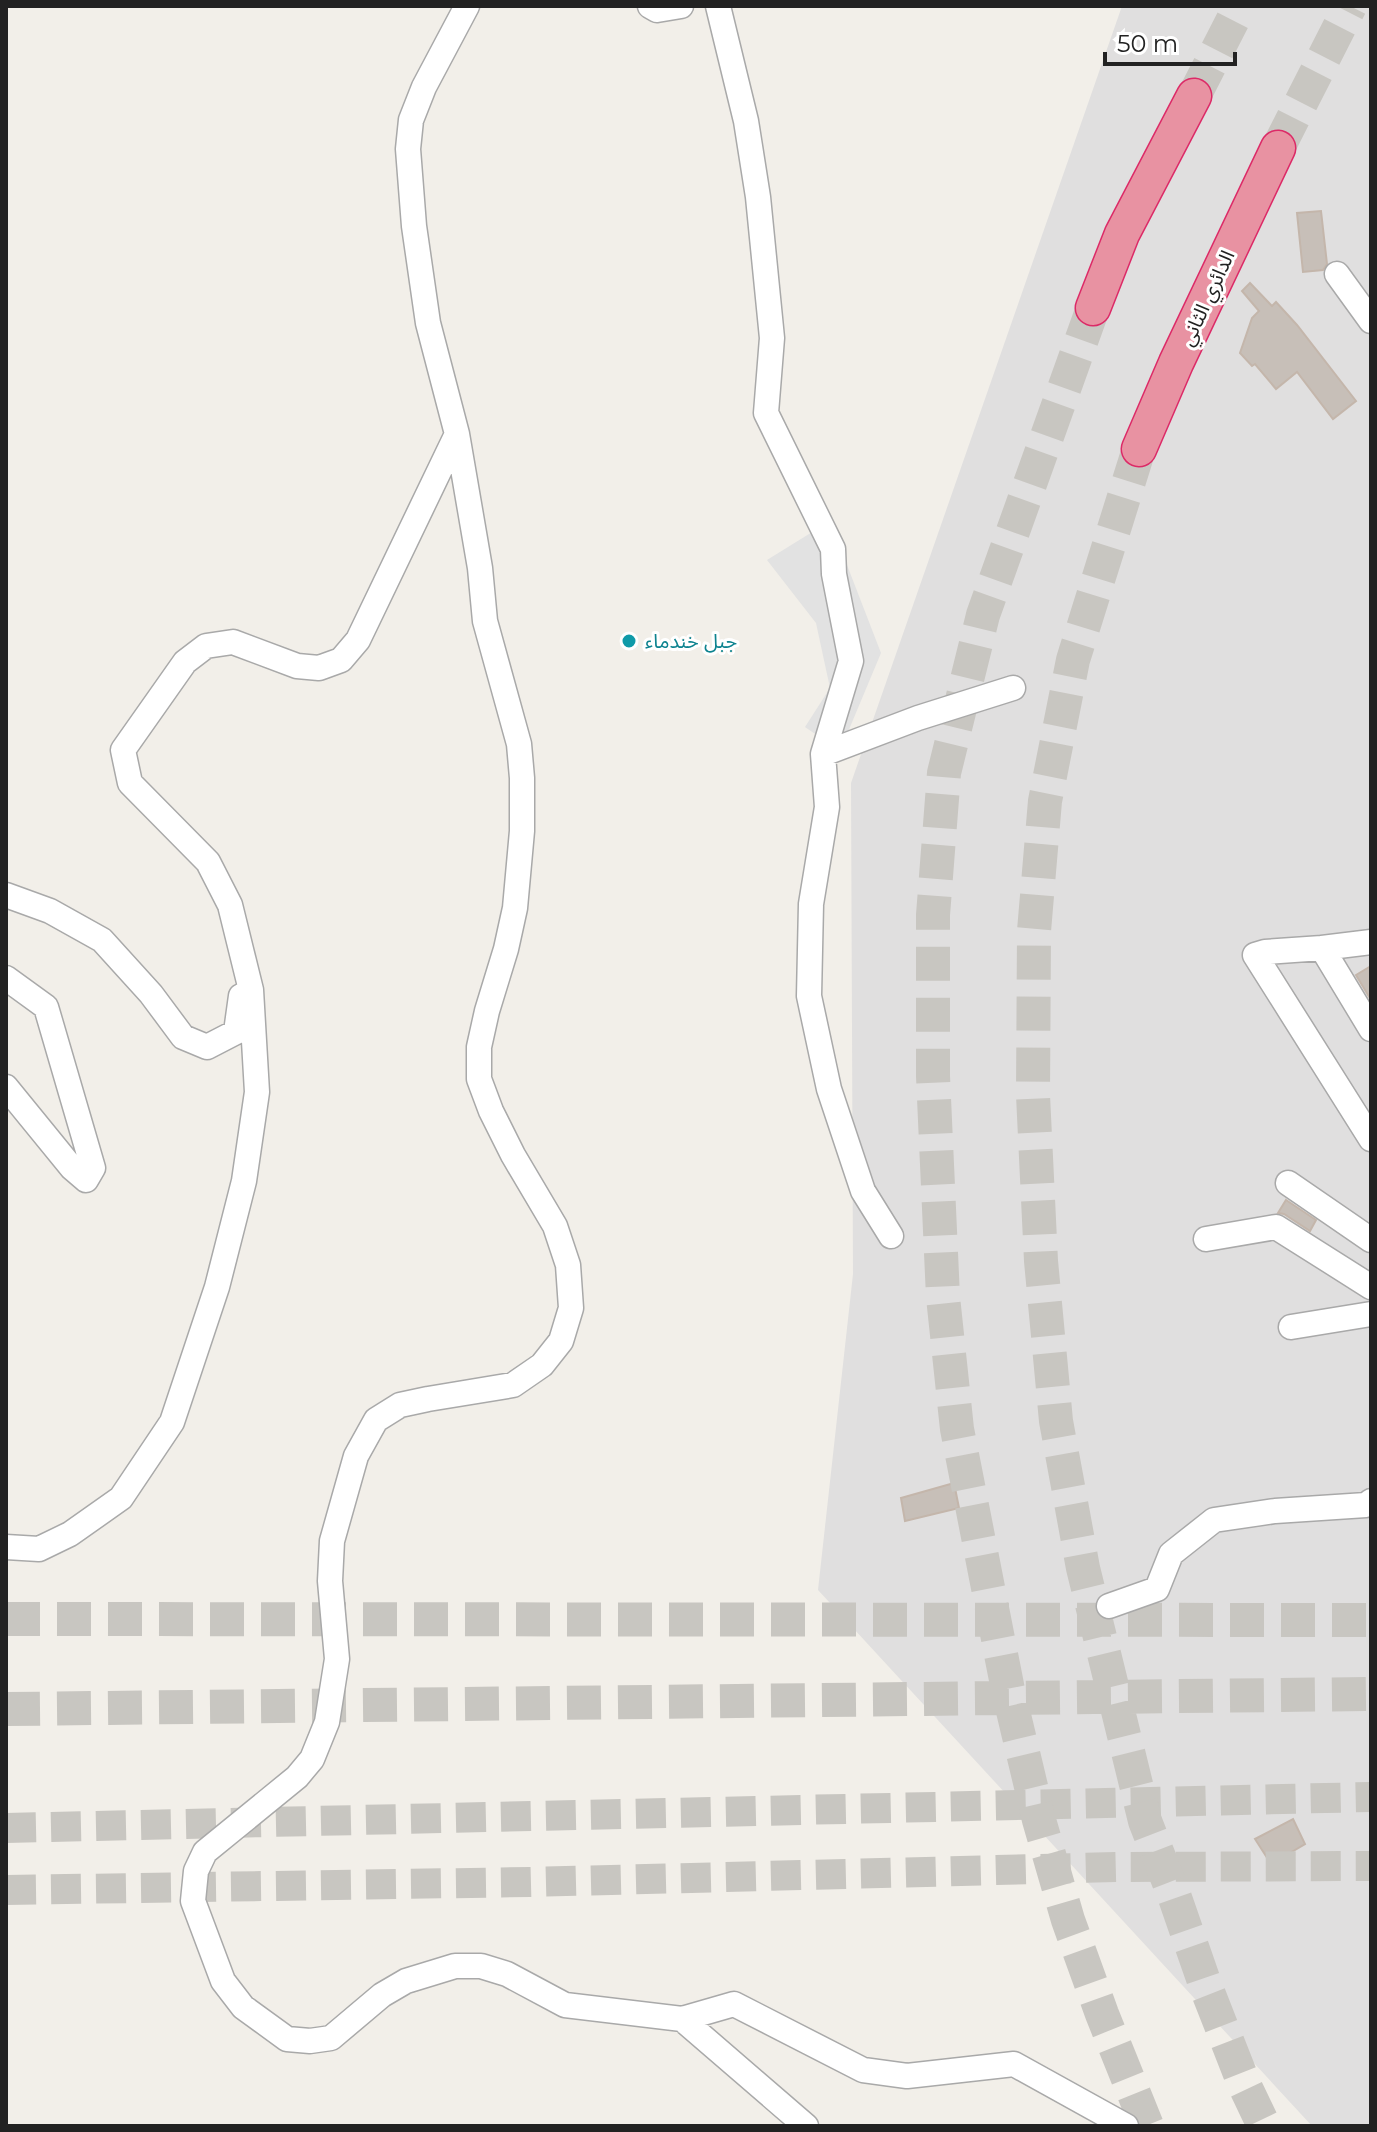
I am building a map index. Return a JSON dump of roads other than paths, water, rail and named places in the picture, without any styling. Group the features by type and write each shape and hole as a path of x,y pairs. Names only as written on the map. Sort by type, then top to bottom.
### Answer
{"highway":[{"path":"1093,308 1122,234 1194,96"},
{"name":"الدائري الثاني","path":"1139,449 1176,363 1278,148"}],"street":[{"path":"467,6 424,87 411,120 408,149 414,226 428,323 457,434 480,568 485,621 519,744 522,778 522,831 515,908 479,1047 479,1079 513,1155 555,1226 568,1265 571,1308 561,1341 542,1365 513,1385 400,1405 376,1420 356,1456 332,1541 330,1581 337,1659 327,1722 312,1759 297,1777 205,1852 196,1871 193,1901 223,1981 243,2007 287,2039 310,2041 331,2038 382,1995 406,1981 455,1966 481,1966 507,1974 565,2005 682,2019 734,2004 863,2070 907,2076 1014,2064 1126,2126"},
{"path":"650,6 657,10 681,6"},
{"path":"718,6 746,121 758,197 772,338 766,413 833,549 834,574 851,661 823,754 827,807 811,904 809,996 829,1089 863,1191 891,1236"},
{"path":"1337,274 1371,321"},
{"path":"6,1547 39,1549 70,1534 121,1498 172,1422 217,1287 244,1181 257,1092 251,990 230,905 208,862 130,783 123,750 185,662 206,646 233,642 297,666 319,668 341,660 358,640 457,434"},
{"path":"823,754 918,718 1013,688"},
{"path":"6,895 50,911 102,940 151,994 183,1037 207,1047 236,1032 245,966"},
{"path":"1371,942 1255,955 1365,1114 1371,1139"},
{"path":"1322,948 1371,1028"},
{"path":"6,978 46,1007 93,1168 86,1180 72,1168 6,1087"},
{"path":"1288,1183 1371,1240"},
{"path":"1206,1239 1276,1227 1371,1287"},
{"path":"1291,1327 1371,1314"},
{"path":"1109,1606 1157,1589 1171,1554 1214,1520 1275,1511 1369,1505"},
{"path":"682,2019 806,2126"}],"tunnel":[{"path":"1194,96 1240,6"},
{"path":"1278,148 1350,6"},
{"path":"1093,308 983,615 944,773 933,915 933,1076 943,1297 957,1429 1008,1690 1039,1820 1068,1920 1147,2126"},
{"path":"1139,449 1073,660 1045,801 1034,931 1033,1095 1041,1261 1056,1421 1083,1568 1145,1821 1206,1987 1264,2126"},
{"path":"6,1619 1371,1620"},
{"path":"6,1709 1371,1694"},
{"path":"6,1828 1371,1797"},
{"path":"6,1890 530,1882 1118,1867 1371,1866"}],"place":[{"name":"جبل خندماء","path":"629,641"}]}
